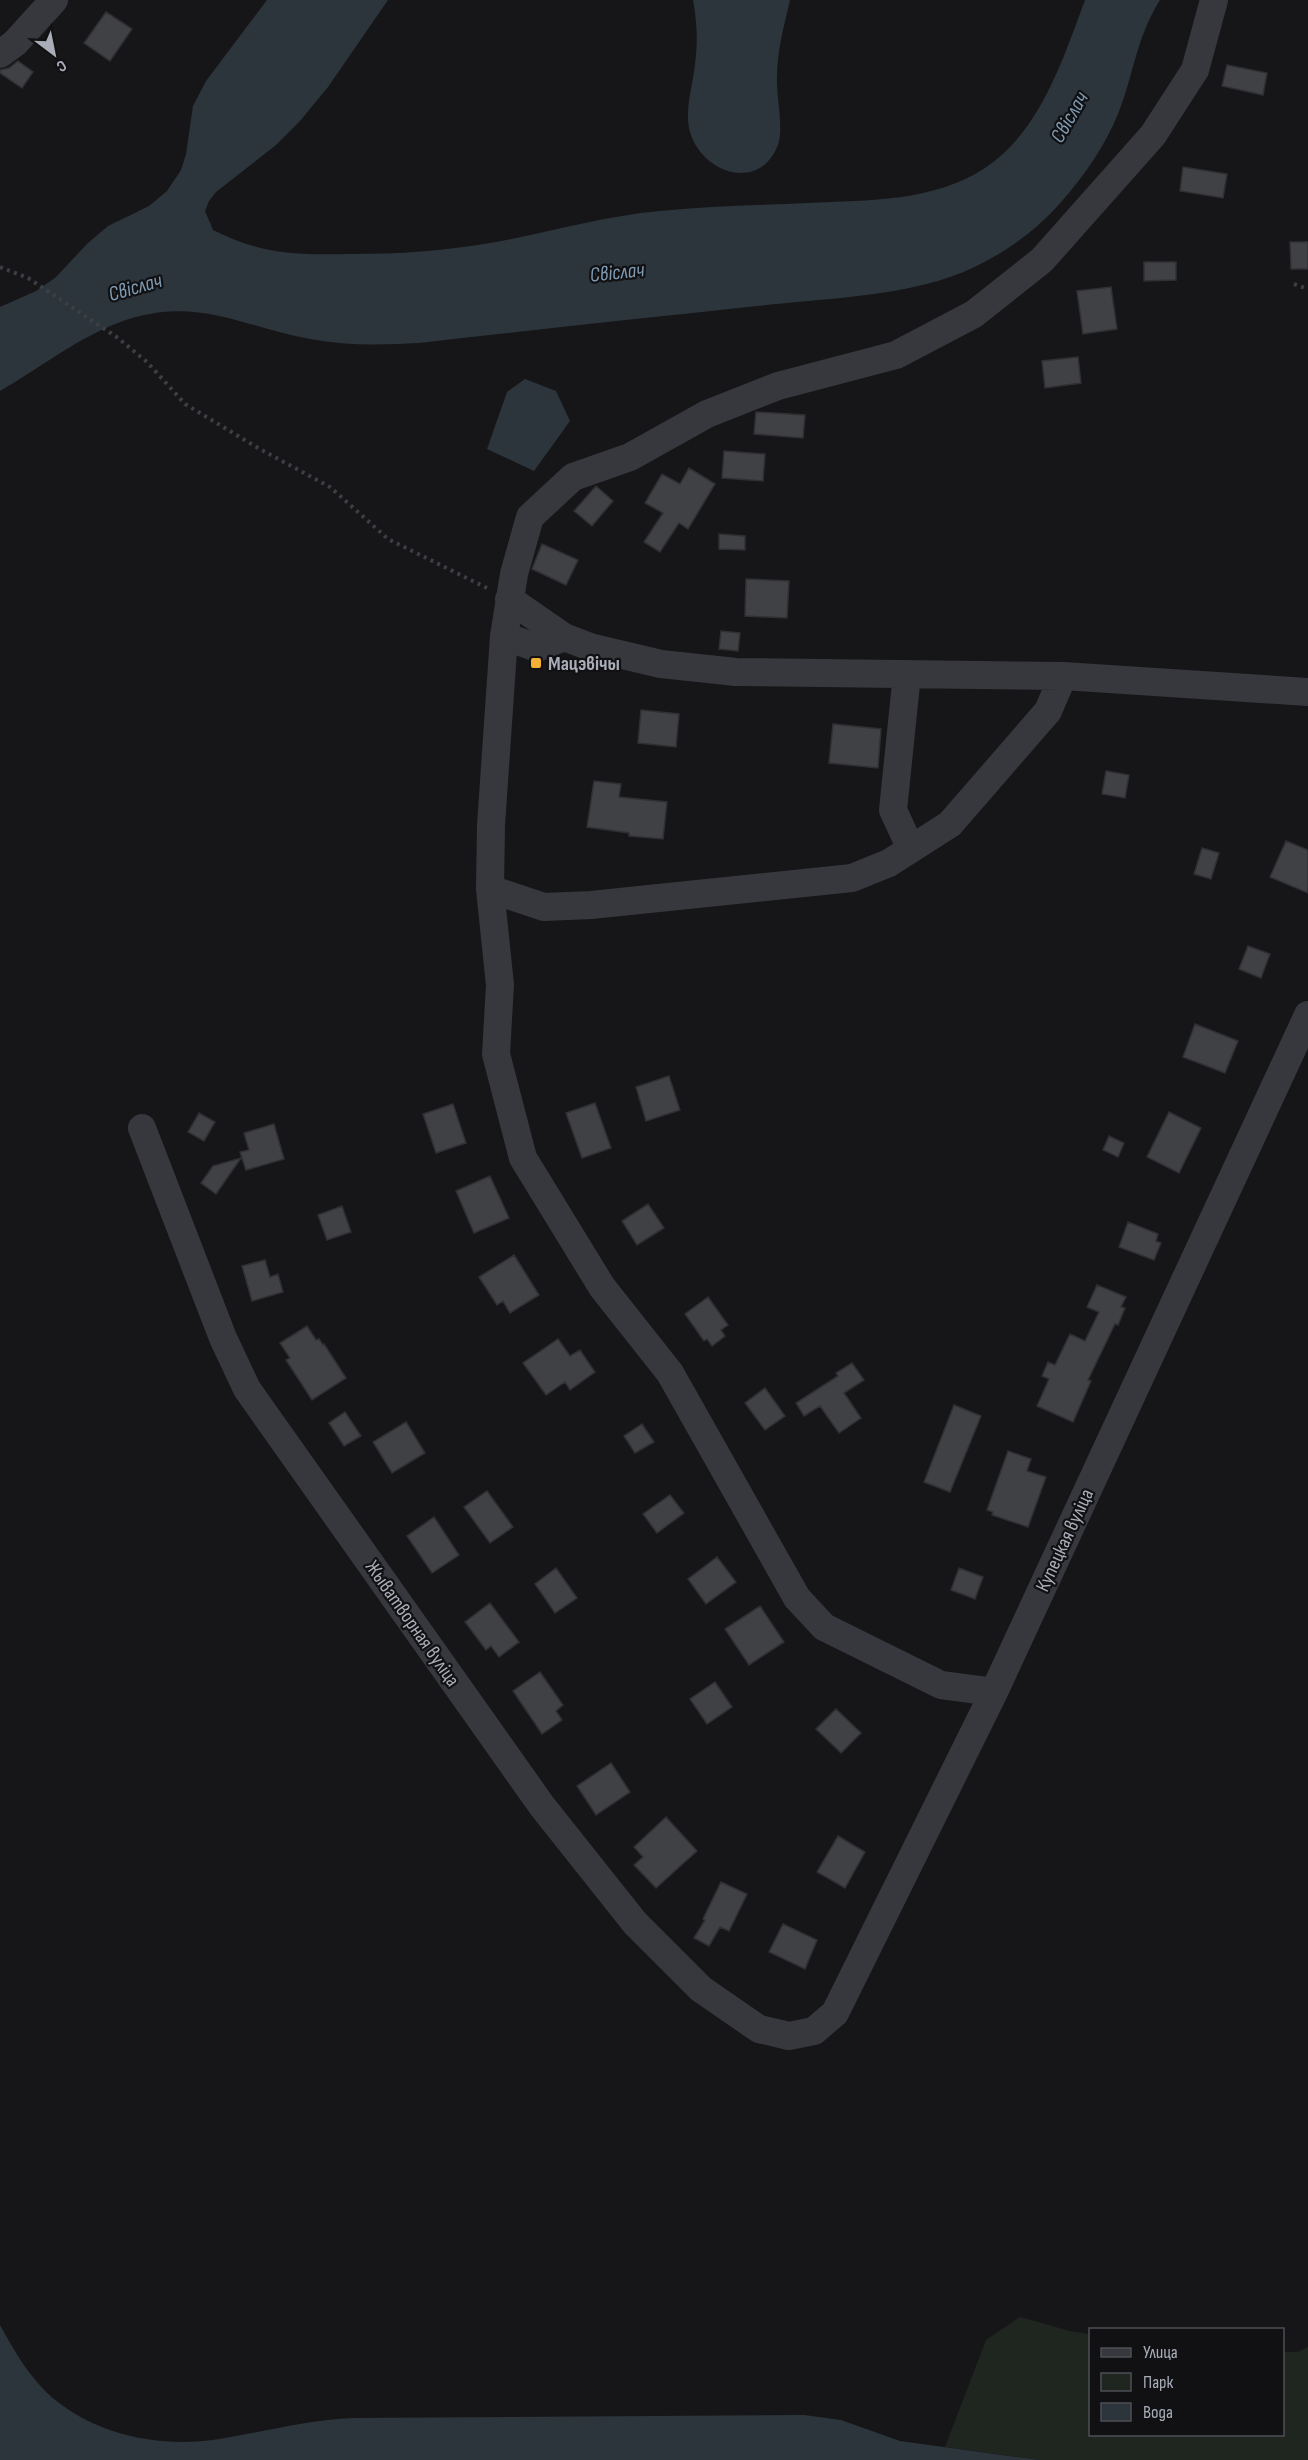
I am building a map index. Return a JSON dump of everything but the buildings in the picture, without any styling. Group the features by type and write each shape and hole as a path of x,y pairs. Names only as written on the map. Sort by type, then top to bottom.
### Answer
{"street":[{"path":"0,54 15,43 54,0"},
{"path":"994,1692 941,1685 824,1627 797,1598 670,1373 602,1287 523,1158 496,1054 500,985 490,890 491,825 504,636 509,599 530,517 573,477 630,457 707,414 778,386 896,355 974,314 1042,260 1153,135 1195,70 1214,0"},
{"path":"509,599 564,637 592,648 662,664 736,672 1063,676 1308,692"},
{"path":"504,636 537,648 564,637"},
{"path":"907,674 892,810 911,849"},
{"path":"490,890 544,907 591,905 852,878 889,863 950,824 1048,711 1063,676"},
{"name":"Купецкая вуліца","path":"789,2036 814,2031 835,2013 994,1692 1308,1015"},
{"name":"Жыватворная вуліца","path":"142,1128 223,1338 247,1389 542,1806 635,1923 701,1989 759,2029 789,2036"}],"path":[{"path":"0,267 28,278 118,338 147,362 185,404 258,448 330,487 388,539 509,599"},
{"path":"1294,284 1308,289"}],"green space":[{"path":"1020,2317 1089,2334 1089,2436 1284,2436 1284,2352 1298,2352 1308,2347 1308,2460 1039,2460 945,2447 986,2340"}],"water":[{"name":"Свіслач","path":"267,0 388,0 328,87 300,121 276,145 216,192 205,211 213,230 248,244 281,252 332,254 404,253 455,248 639,213 877,200 944,187 985,168 1021,135 1035,115 1058,70 1085,0 1160,0 1146,28 1113,126 1078,181 1051,213 1025,236 996,256 950,277 928,284 880,293 405,344 337,343 287,334 204,313 160,312 136,317 101,330 0,391 0,307 36,291 55,278 88,243 108,226 149,206 167,191 181,170 186,154 193,106 206,81"},
{"path":"693,0 790,0 777,67 780,138 769,160 758,169 745,173 731,172 718,167 696,146 690,132 688,107 697,39"},
{"path":"525,379 556,391 570,421 534,471 487,449 507,392"},
{"path":"0,2325 30,2374 54,2399 90,2422 129,2436 150,2440 192,2442 213,2440 300,2424 353,2418 804,2415 841,2420 900,2441 1039,2460 0,2460"}],"place":[{"name":"Мацэвічы","path":"536,663"}]}
